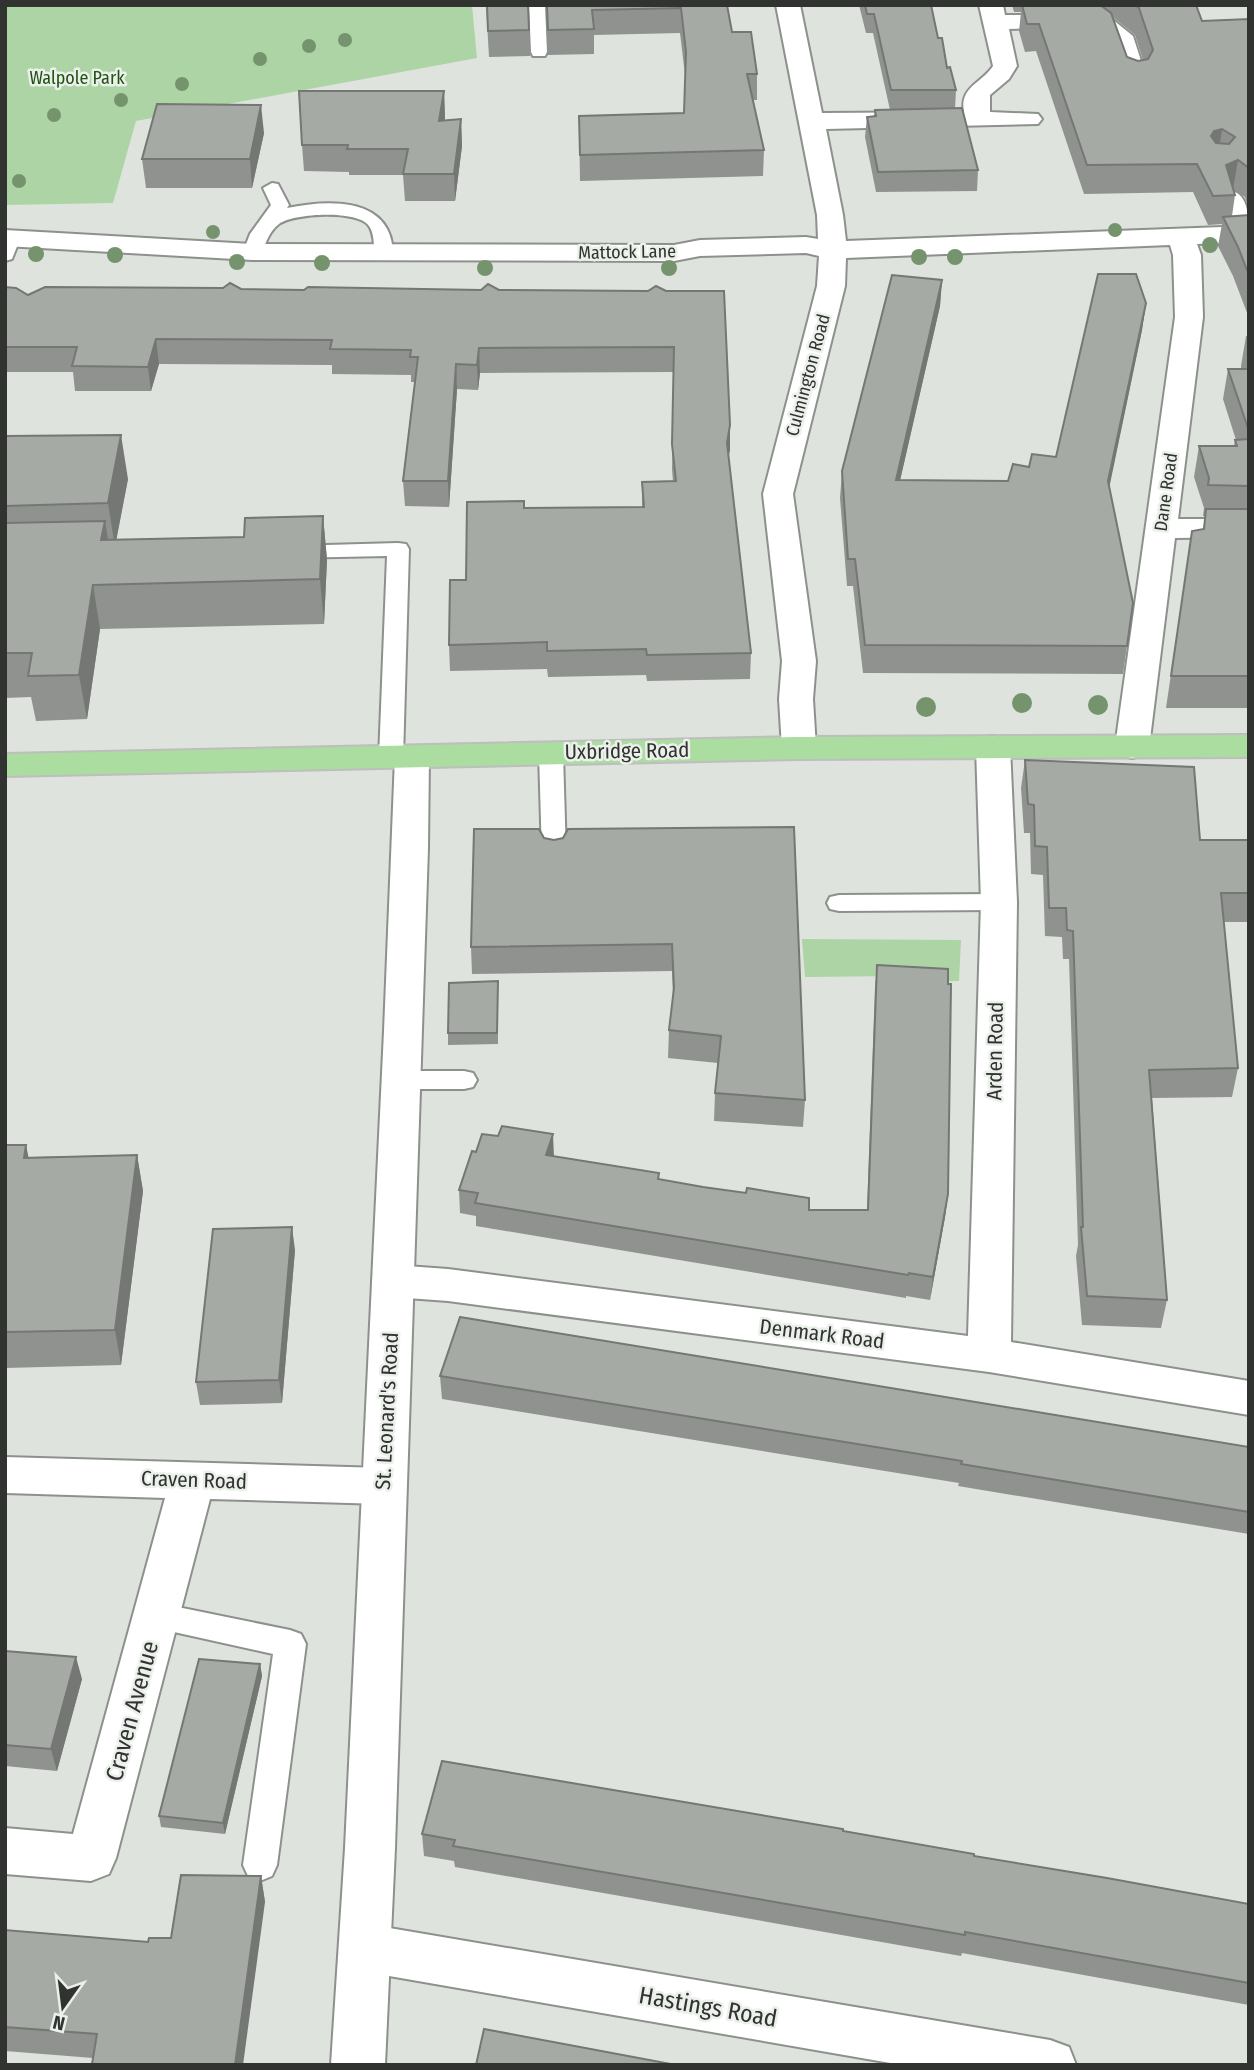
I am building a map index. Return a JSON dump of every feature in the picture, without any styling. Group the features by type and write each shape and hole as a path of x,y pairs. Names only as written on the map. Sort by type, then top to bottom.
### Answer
{"main road":[{"name":"Uxbridge Road","path":"5,765 799,748 1249,746"}],"street":[{"name":"Culmington Road","path":"788,5 830,215 833,250 831,286 797,410 778,494 799,661 796,699 799,748"},
{"path":"979,119 976,97 981,87 996,80 1005,66 993,13 1098,20 1121,36 1135,79"},
{"path":"812,121 1029,119"},
{"name":"Mattock Lane","path":"7,244 384,254 674,253 700,248 806,245 833,250 1247,234"},
{"name":"Dane Road","path":"1132,747 1189,317 1187,255 1181,236"},
{"path":"1159,545 1249,528"},
{"name":"Arden Road","path":"989,1355 999,902 993,747"},
{"name":"St. Leonard's Road","path":"358,2065 366,1948 383,1486 403,1080 401,757"},
{"name":"Denmark Road","path":"393,1281 449,1285 989,1355 1249,1398"},
{"name":"Craven Road","path":"5,1475 383,1486"},
{"name":"Craven Avenue","path":"5,1851 91,1858 158,1616 192,1480"},
{"name":"Hastings Road","path":"366,1948 1050,2065"}],"lane":[{"path":"537,5 539,52"},
{"path":"252,252 280,205 272,188"},
{"path":"1239,201 1247,234"},
{"path":"274,218 312,211 353,212 368,216 379,225 384,254"},
{"path":"262,552 398,549 401,757"},
{"path":"551,753 554,856"},
{"path":"839,903 999,902"},
{"path":"403,1080 464,1080"},
{"path":"158,1616 290,1644 260,1865"}],"green space":[{"name":"Walpole Park","path":"5,5 472,5 477,58 136,121 113,203 5,205"},
{"path":"802,939 961,940 959,981 902,982 901,976 805,977"}],"building":[{"path":"487,5 528,5 529,30 488,31"},
{"path":"547,5 727,5 732,32 751,32 757,74 747,74 764,150 580,155 579,116 684,113 686,52 681,8 592,10 594,29 548,30"},
{"path":"865,5 931,5 938,38 942,38 947,68 950,67 956,90 891,90 874,14 867,14"},
{"path":"1022,5 1100,5 1111,13 1127,57 1138,61 1148,59 1153,50 1136,5 1196,5 1202,21 1249,19 1249,168 1238,160 1226,165 1235,195 1213,196 1197,164 1087,165 1039,24 1027,24","holes":["1222,129 1235,137 1229,144 1216,143 1211,136 1214,131"]},
{"path":"299,91 444,91 439,121 461,119 454,174 403,174 408,149 347,149 348,145 302,145"},
{"path":"157,104 261,105 250,159 142,159"},
{"path":"962,108 978,170 878,172 867,117 876,116 875,110"},
{"path":"1249,215 1249,275 1223,217"},
{"path":"1098,274 1136,274 1146,303 1108,481 1133,603 1127,646 865,645 855,559 848,559 842,471 892,275 942,280 896,480 1008,481 1013,464 1029,467 1032,454 1056,457"},
{"path":"230,283 241,289 304,290 308,287 481,290 488,284 499,290 648,291 656,286 666,291 724,291 730,425 727,443 751,653 647,655 646,649 547,651 547,642 449,645 450,580 466,580 467,502 524,501 524,508 644,507 642,482 676,481 672,444 674,347 479,348 477,365 456,364 448,481 403,481 418,357 410,357 411,350 330,349 332,340 156,339 148,367 72,366 77,347 5,347 5,287 16,288 28,295 45,287 223,288"},
{"path":"1228,369 1249,369 1249,431"},
{"path":"121,435 108,503 5,506 5,436"},
{"path":"1249,439 1249,486 1208,485 1209,478 1199,446 1237,446 1235,440"},
{"path":"1206,509 1249,509 1249,676 1171,676 1192,531 1204,529"},
{"path":"323,516 320,579 93,585 79,675 28,676 32,653 5,653 5,523 105,521 101,540 244,537 245,518"},
{"path":"1025,760 1194,767 1200,840 1249,840 1249,893 1221,893 1238,1068 1149,1070 1167,1300 1087,1296 1081,1227 1073,931 1067,930 1066,908 1049,908 1047,847 1035,846 1034,805 1028,804"},
{"path":"794,827 805,1100 715,1093 721,1036 669,1030 674,988 672,944 471,947 474,829 539,829 544,838 554,840 563,838 568,829"},
{"path":"877,965 948,969 948,984 951,984 948,1194 933,1277 475,1203 478,1193 459,1190 472,1151 476,1152 482,1134 498,1136 502,1126 553,1134 546,1155 659,1173 658,1179 703,1187 746,1193 747,1188 809,1198 809,1210 868,1210"},
{"path":"498,981 497,1033 448,1033 449,983"},
{"path":"5,1145 26,1145 24,1158 137,1155 115,1330 5,1332"},
{"path":"292,1227 279,1380 196,1382 213,1229"},
{"path":"460,1317 1249,1447 1249,1512 961,1464 962,1461 440,1376"},
{"path":"5,1651 76,1657 51,1749 5,1745"},
{"path":"199,1659 260,1664 223,1823 159,1816"},
{"path":"442,1761 843,1829 974,1856 1249,1904 1249,1983 453,1846 455,1840 422,1834"},
{"path":"181,1875 261,1876 235,2065 92,2064 97,2034 5,2027 5,1930 148,1942 149,1938 171,1938"},
{"path":"484,2029 676,2065 476,2065"}]}
